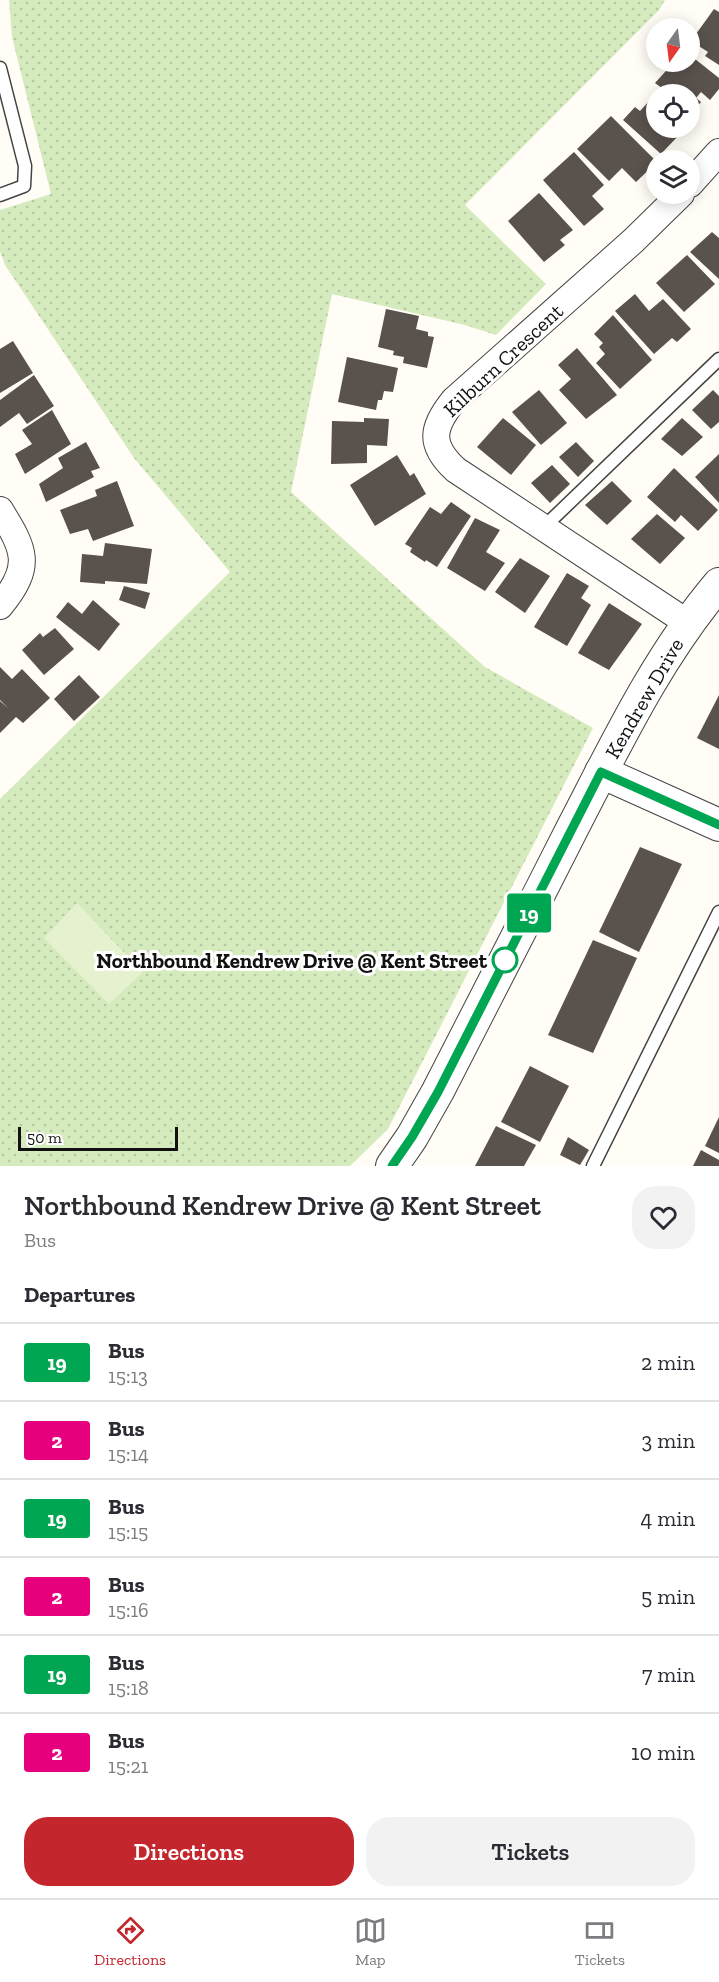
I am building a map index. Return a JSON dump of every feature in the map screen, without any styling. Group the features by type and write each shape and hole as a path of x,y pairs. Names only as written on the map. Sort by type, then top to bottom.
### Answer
{"street":[{"path":"700,173 719,152"},
{"name":"Kilburn Crescent","path":"671,204 633,241 454,400 442,414 437,424 435,438 438,449 450,465 688,623"},
{"path":"0,510 18,538 22,556 22,572 13,590 0,606"},
{"name":"Kendrew Drive","path":"392,1166 438,1092 601,772 648,685 688,623 719,584"},
{"path":"601,772 719,825"}],"lane":[{"path":"0,68 25,166 24,186 0,195"},
{"path":"544,527 719,359"},
{"path":"593,1166 719,912"}],"green space":[{"path":"9,0 665,0 659,10 651,18 646,18 646,23 465,205 546,284 496,335 465,325 332,294 291,492 485,667 593,728 388,1129 350,1166 0,1166 0,799 230,572 134,458 5,265 0,251 0,210 51,194 12,37"},
{"path":"77,903 143,972 109,1004 44,938"}],"building":[{"path":"714,9 719,12 719,65 705,56 708,52 700,47 700,28"},
{"path":"700,63 719,78 719,89 710,100 700,93 700,84 655,83 665,72 700,72"},
{"path":"646,104 646,138 676,138 665,150 657,150 623,120 635,107 640,111"},
{"path":"611,116 646,151 646,172 636,182 622,168 609,181 577,149"},
{"path":"574,152 604,185 592,196 604,209 584,226 543,180"},
{"path":"539,193 573,230 560,240 565,245 544,262 508,221"},
{"path":"712,232 719,238 719,279 690,252"},
{"path":"687,255 715,284 684,312 656,283"},
{"path":"635,294 649,311 663,299 691,329 677,342 672,338 654,354 615,311"},
{"path":"386,309 419,316 416,329 428,332 428,336 434,337 427,368 403,363 404,357 393,355 394,351 378,347"},
{"path":"613,315 652,360 620,389 596,363 605,354 599,347 603,343 594,334"},
{"path":"13,341 33,373 0,393 0,349"},
{"path":"577,348 617,395 586,419 559,390 571,379 558,365"},
{"path":"347,357 398,368 393,392 384,391 382,400 378,400 376,410 338,402"},
{"path":"34,375 54,406 27,424 19,413 0,427 0,400"},
{"path":"539,390 567,423 541,445 512,412"},
{"path":"713,390 719,396 719,422 711,429 692,410"},
{"path":"52,410 71,444 25,474 15,454 32,444 22,430"},
{"path":"364,418 389,419 387,446 367,445 367,463 331,464 332,421 364,422"},
{"path":"503,418 536,445 511,475 477,447"},
{"path":"682,418 703,437 682,456 661,439"},
{"path":"86,442 100,468 91,471 94,477 46,502 39,484 63,468 58,458"},
{"path":"576,442 594,461 578,477 559,457"},
{"path":"719,454 719,503 695,477"},
{"path":"397,455 410,476 414,473 426,494 375,526 350,485"},
{"path":"552,465 570,484 550,503 531,483"},
{"path":"674,468 718,510 698,531 681,515 675,522 647,497"},
{"path":"117,481 134,526 93,541 88,529 70,534 60,510 97,496 95,490"},
{"path":"612,481 632,501 607,525 585,505"},
{"path":"451,502 471,516 437,567 410,552 412,548 405,544 430,507 441,514"},
{"path":"657,514 685,538 660,564 631,539"},
{"path":"475,518 500,530 486,552 505,563 485,591 447,568"},
{"path":"105,543 152,549 147,584 80,582 82,554 103,556"},
{"path":"520,558 550,576 525,613 495,592"},
{"path":"567,573 589,586 581,598 591,605 567,646 534,627"},
{"path":"124,586 150,593 145,609 119,600"},
{"path":"93,600 120,624 99,651 56,617 68,602 82,614"},
{"path":"609,603 642,624 609,670 578,653"},
{"path":"55,628 74,649 44,675 22,650 40,633 43,637"},
{"path":"0,667 12,679 22,669 50,698 23,723 16,717 0,733 0,701 9,709 0,700"},
{"path":"79,675 100,697 74,721 54,699"},
{"path":"719,695 719,749 697,738"},
{"path":"640,847 682,864 639,952 599,932"},
{"path":"593,940 637,958 593,1053 548,1035"},
{"path":"530,1066 569,1086 540,1142 501,1122"},
{"path":"719,1117 719,1153 705,1146"},
{"path":"496,1126 536,1145 524,1166 475,1166"},
{"path":"568,1137 589,1150 580,1165 560,1155"},
{"path":"701,1150 719,1160 719,1166 693,1166"}],"bus line":[{"name":"19","path":"392,1166 438,1092 601,772 719,825"}],"place":[{"name":"Northbound Kendrew Drive @ Kent Street","path":"505,960"}]}
